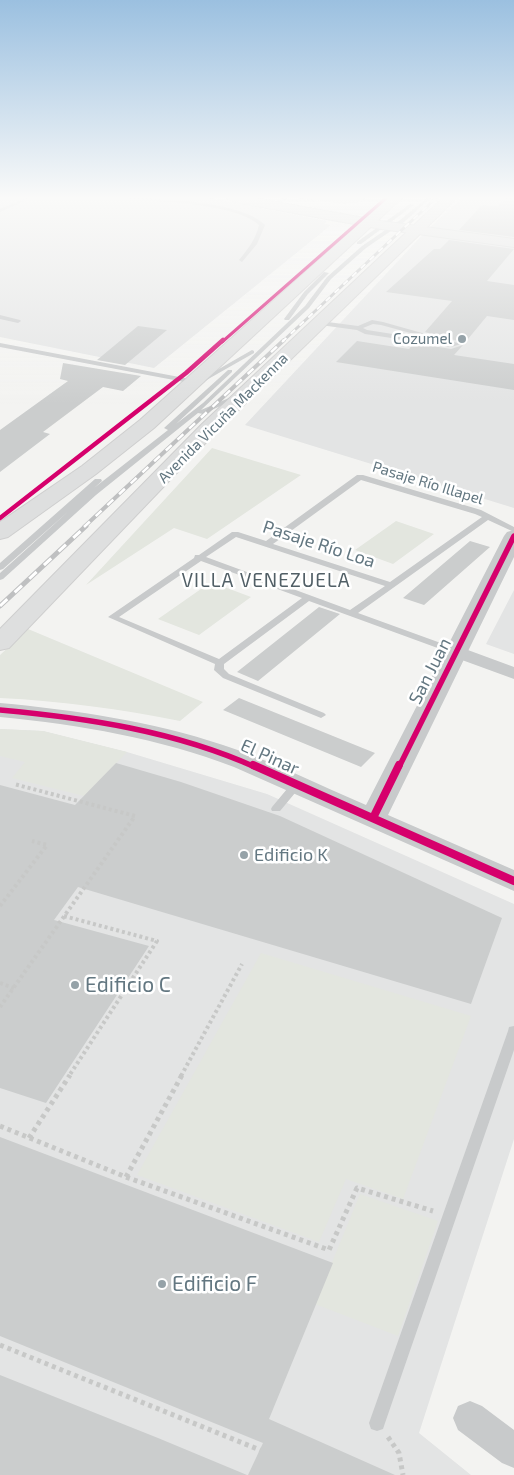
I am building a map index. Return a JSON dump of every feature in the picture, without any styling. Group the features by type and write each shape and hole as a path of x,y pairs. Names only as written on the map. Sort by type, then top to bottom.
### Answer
{"main road":[{"path":"0,532 101,461 332,267"},
{"name":"Avenida Vicuña Mackenna","path":"0,643 248,392 379,267"}],"street":[{"name":"San Juan","path":"373,818 514,536"},
{"path":"457,652 514,673"},
{"name":"El Pinar","path":"0,710 73,716 148,730 218,751 511,875"},
{"path":"470,1418 514,1451"}],"lane":[{"path":"0,567 83,492 168,427 252,352 286,319 319,279 333,267"},
{"path":"0,577 93,493 191,417 307,307 330,278 342,267"},
{"path":"0,317 18,321"},
{"path":"320,323 359,328 372,322 458,344 451,345 374,334 360,331 359,328"},
{"path":"0,345 191,386 252,352"},
{"path":"191,417 248,392"},
{"name":"Pasaje Río Illapel","path":"270,544 360,477 488,517 514,530"},
{"path":"353,612 488,517"},
{"name":"Pasaje Río Loa","path":"198,557 236,534 392,586"},
{"path":"220,663 112,617 198,557 353,612 457,652"},
{"path":"309,597 220,663 219,670 226,676 321,715"},
{"path":"276,809 296,785"},
{"path":"377,1423 514,1031"}],"path":[{"path":"0,1007 135,816 14,784"},
{"path":"0,906 47,845 32,841"},
{"path":"29,1138 157,941 64,916"},
{"path":"126,1177 242,964"},
{"path":"0,983 14,988"},
{"path":"0,1126 126,1177 329,1250 357,1188 449,1216"},
{"path":"0,1345 260,1450"},
{"path":"377,1423 399,1453 403,1475"}],"shaded area":[{"path":"0,267 279,267 154,368 0,337"},
{"path":"393,267 514,267 514,508 245,425"},
{"path":"212,448 301,475 207,539 174,528 86,585"},
{"path":"396,521 434,534 393,564 355,550"},
{"path":"211,582 251,597 199,635 158,619"},
{"path":"514,590 514,654 486,644"},
{"path":"28,629 203,702 180,721 91,706 0,698 0,655"},
{"path":"0,729 43,731 127,752 267,794 514,904 514,1139 419,1433 471,1475 0,1475"},
{"path":"0,729 43,731 127,752 84,796 12,778 25,762 0,756"},
{"path":"261,953 471,1016 403,1199 346,1179 319,1242 137,1175"},
{"path":"360,1194 438,1221 398,1336 315,1304"}],"building":[{"path":"414,267 499,267 487,281 514,285 514,320 487,316 463,345 462,342 425,332 452,301 386,292"},
{"path":"138,326 167,330 125,365 97,360"},
{"path":"357,341 409,349 414,343 451,349 463,345 454,355 514,364 514,390 336,362"},
{"path":"63,363 141,376 123,391 103,387 43,432 50,434 0,472 0,430 68,381 60,379"},
{"path":"470,541 490,547 424,605 403,598"},
{"path":"319,607 340,614 258,681 237,672"},
{"path":"239,698 375,753 361,767 223,710"},
{"path":"116,763 181,782 280,816 502,918 471,1004 78,887 54,920 149,946 46,1103 0,1088 0,785 75,805"},
{"name":"Edificio F","path":"0,1137 333,1263 269,1419 395,1475 248,1475 263,1443 0,1336"},
{"path":"0,1375 158,1438 247,1475 0,1475"}],"railway":[{"path":"282,342 362,267"},
{"path":"84,527 284,340"},
{"path":"0,606 86,526"}],"cycle path":[{"path":"0,518 186,373 307,267"},
{"path":"373,818 514,536"},
{"path":"0,710 124,726 213,750 243,761 514,881"}],"place":[{"name":"Cozumel","path":"462,339"},
{"name":"Edificio K","path":"244,855"},
{"name":"Edificio C","path":"75,985"},
{"name":"Edificio F","path":"162,1284"}],"district":[{"name":"VILLA VENEZUELA","path":"266,581"}]}
